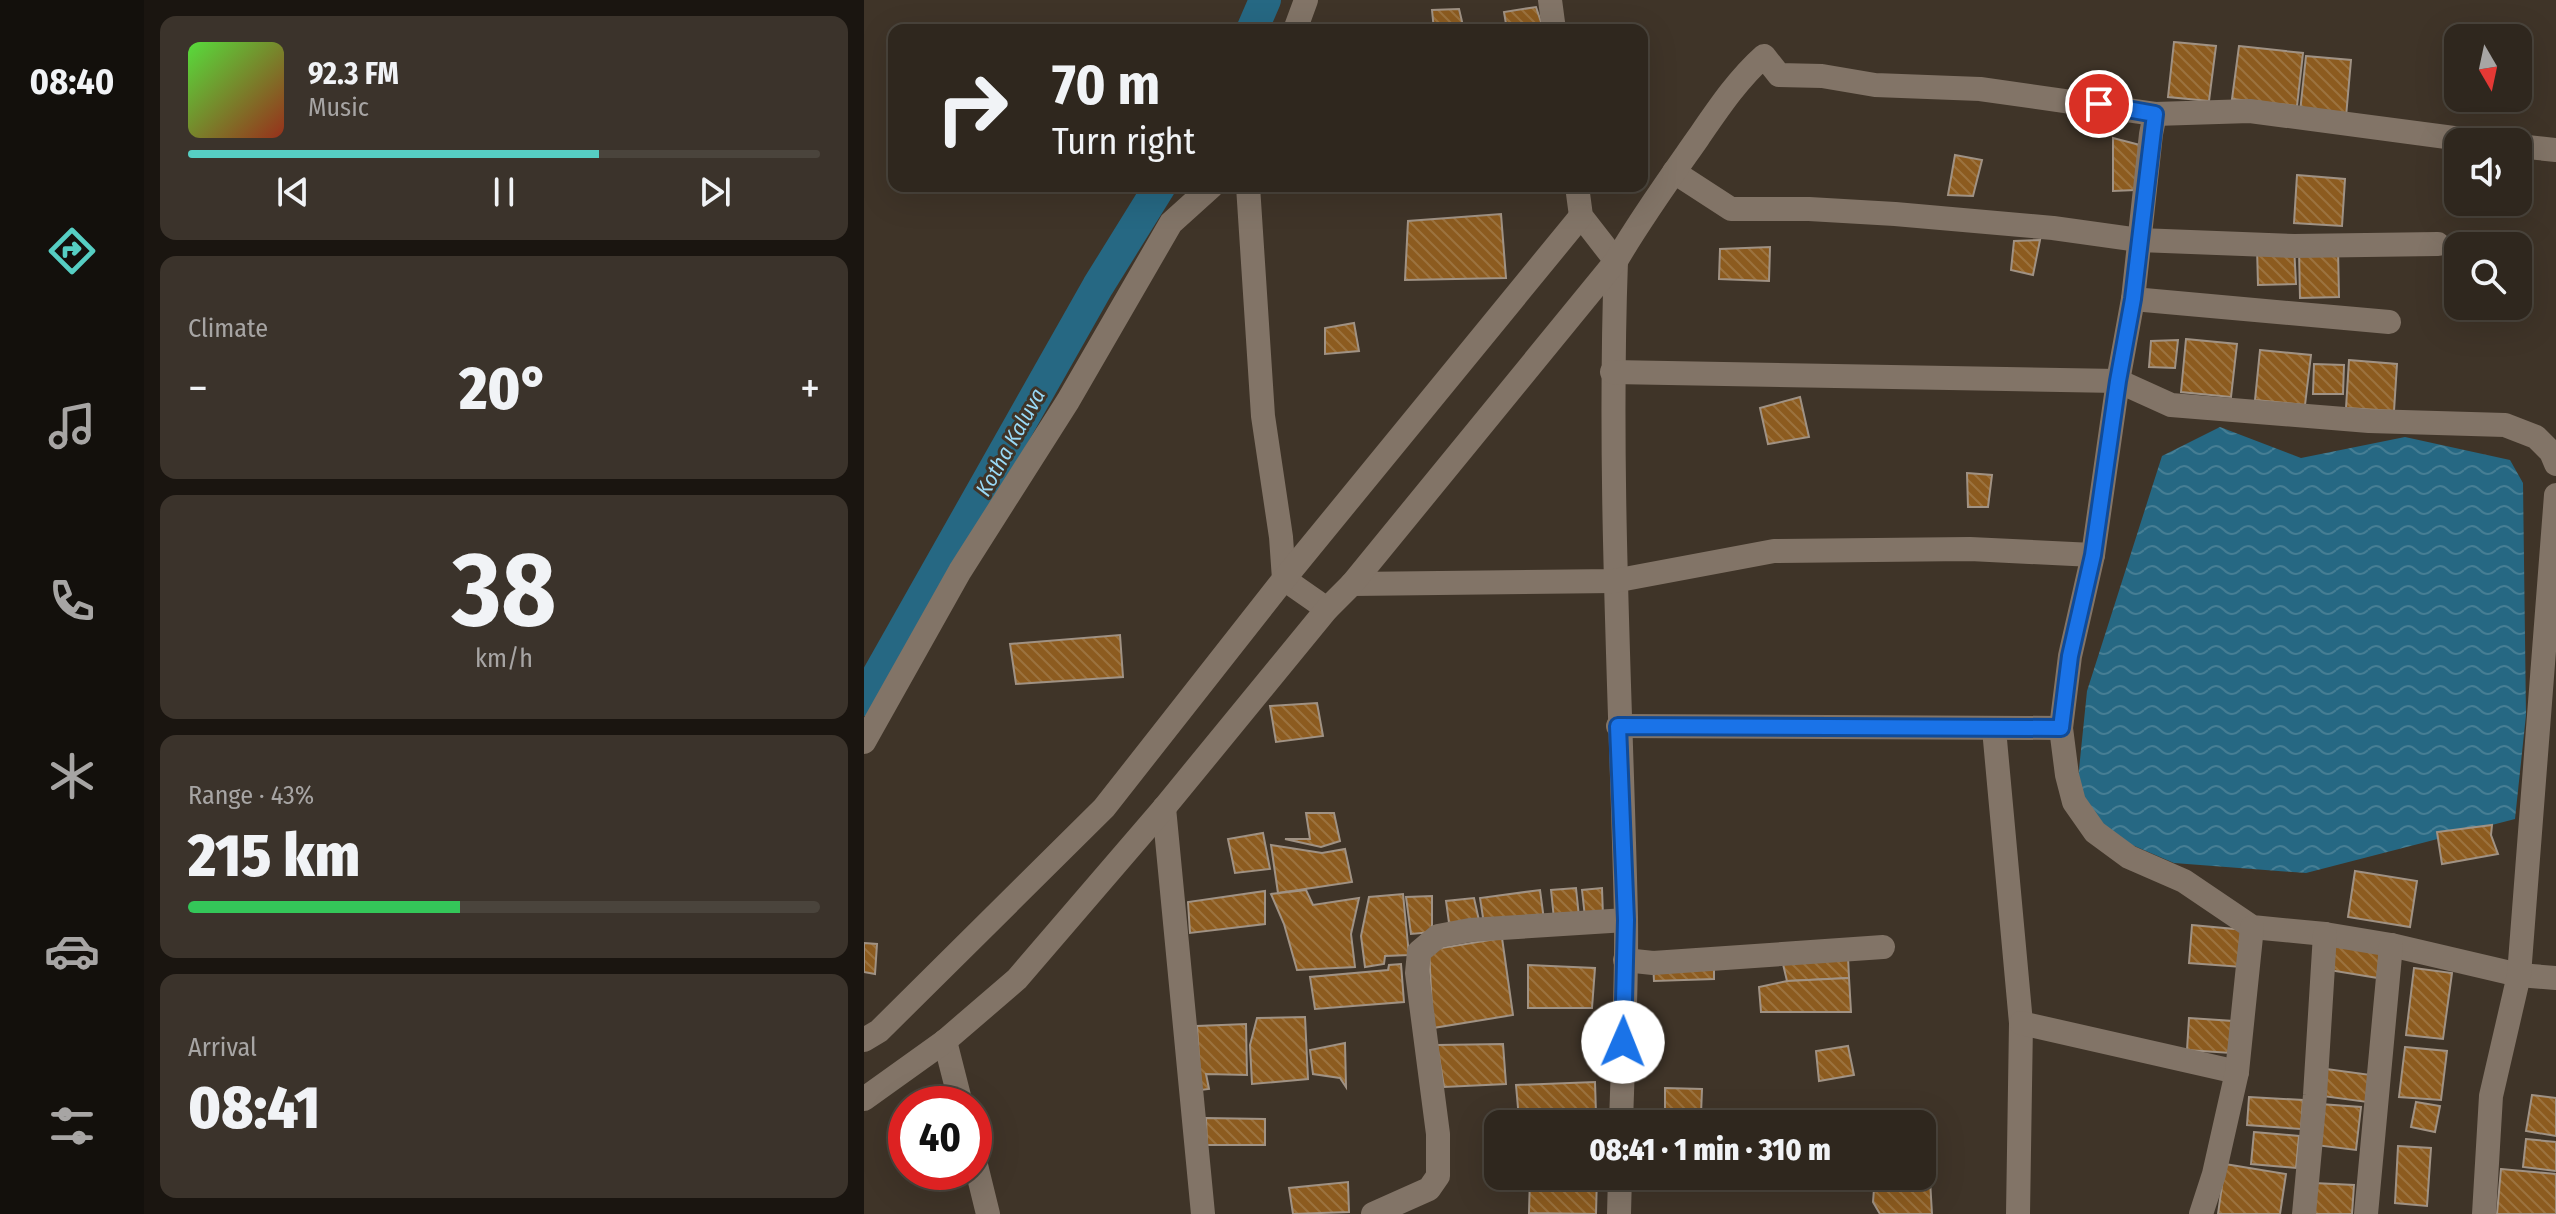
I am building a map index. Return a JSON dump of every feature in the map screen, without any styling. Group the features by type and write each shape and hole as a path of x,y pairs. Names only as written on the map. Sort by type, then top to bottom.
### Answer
{"street":[{"path":"1297,24 1306,0"},
{"path":"1550,0 1553,24"},
{"path":"864,1099 945,1041 1017,979 1164,808 1322,605 1352,584 1613,256 1727,98 1764,56 1779,75 1822,76 1875,85 1980,89 2155,114 2250,111 2444,137"},
{"path":"2155,114 2133,299 2093,555 2070,656 2061,728 2074,802 2095,832 2129,857 2184,881 2252,927 2325,934 2391,945 2519,975 2556,978"},
{"path":"2532,147 2556,150"},
{"path":"1674,172 1731,209 1895,214 2053,228 2139,240 2294,246 2438,244"},
{"path":"864,742 960,571 1068,401 1171,223 1205,192"},
{"path":"1248,192 1263,416 1288,582 1322,605"},
{"path":"1579,192 1586,220 1613,256 1614,581 1626,920 1621,1110"},
{"path":"864,1040 879,1031 1104,808 1586,220"},
{"path":"2133,299 2389,322"},
{"path":"1612,372 2118,381 2171,405 2369,421 2505,425 2536,437 2551,452 2556,464"},
{"path":"2484,1214 2491,1096 2519,975 2548,723 2556,495"},
{"path":"1352,584 1614,581 1774,551 1970,549 2093,555"},
{"path":"1618,726 2061,728"},
{"path":"1994,729 2021,1023 2018,1214"},
{"path":"1164,808 1203,1214"},
{"path":"1373,1214 1429,1189 1438,1176 1438,1134 1417,973 1419,952 1438,936 1470,930 1626,920"},
{"path":"2201,1214 2214,1174 2237,1072 2252,927"},
{"path":"2304,1214 2325,934"},
{"path":"2366,1214 2391,945"},
{"path":"1625,960 1653,963 1883,947"},
{"path":"2021,1023 2237,1072"},
{"path":"945,1041 956,1086"},
{"path":"982,1190 988,1214"},
{"path":"1619,1214 1620,1190"}],"water":[{"path":"2220,427 2301,458 2405,437 2510,460 2523,483 2526,715 2515,819 2306,873 2174,863 2111,836 2077,789 2087,691 2162,456"}],"building":[{"path":"1536,7 1542,24 1506,24 1504,12"},
{"path":"1459,9 1463,24 1433,24 1432,10"},
{"path":"2174,42 2216,46 2209,101 2168,97"},
{"path":"2239,46 2303,53 2297,106 2232,99"},
{"path":"2306,56 2351,60 2346,117 2300,112"},
{"path":"2113,138 2140,145 2135,190 2113,191"},
{"path":"1955,155 1982,160 1973,196 1948,195"},
{"path":"2297,175 2345,179 2342,226 2294,223"},
{"path":"1501,214 1506,278 1405,280 1408,221"},
{"path":"2040,240 2033,275 2011,270 2014,241"},
{"path":"2294,246 2296,284 2258,285 2257,247"},
{"path":"1770,247 1769,281 1719,279 1720,249"},
{"path":"2338,248 2339,297 2300,298 2299,249"},
{"path":"1354,323 1359,351 1325,354 1325,328"},
{"path":"2186,339 2237,344 2231,397 2181,392"},
{"path":"2178,340 2175,368 2149,367 2151,341"},
{"path":"2260,350 2311,355 2305,405 2255,400"},
{"path":"2349,360 2397,364 2394,411 2346,408"},
{"path":"2314,364 2344,365 2343,394 2313,394"},
{"path":"1800,397 1809,437 1768,444 1760,408"},
{"path":"1967,473 1992,475 1988,507 1968,507"},
{"path":"1120,635 1123,677 1016,684 1010,644"},
{"path":"1317,703 1323,736 1276,742 1270,706"},
{"path":"1306,813 1334,813 1340,841 1321,847 1285,839 1310,839"},
{"path":"2492,825 2491,835 2498,854 2442,864 2437,832"},
{"path":"1263,833 1270,869 1235,873 1228,839"},
{"path":"1271,845 1322,853 1345,849 1352,882 1278,893"},
{"path":"2355,871 2417,881 2410,927 2348,917"},
{"path":"1576,888 1579,917 1554,919 1551,890"},
{"path":"1602,888 1603,916 1585,917 1582,890"},
{"path":"1306,890 1313,905 1359,898 1351,934 1355,967 1297,970 1284,924 1271,894"},
{"path":"1540,890 1544,920 1484,924 1480,898"},
{"path":"1265,891 1265,924 1190,933 1188,902"},
{"path":"1403,894 1409,955 1385,956 1384,964 1365,967 1361,936 1369,897"},
{"path":"1432,896 1432,932 1411,934 1406,897"},
{"path":"1474,898 1480,925 1450,930 1446,901"},
{"path":"2192,925 2245,930 2242,967 2189,963"},
{"path":"1502,938 1513,1015 1433,1028 1429,950"},
{"path":"864,943 877,944 875,974 864,972"},
{"path":"2333,944 2388,953 2384,979 2329,970"},
{"path":"1848,957 1849,978 1787,981 1782,960"},
{"path":"1714,961 1714,979 1654,981 1653,963"},
{"path":"1401,964 1404,1002 1315,1009 1310,977 1388,970 1389,965"},
{"path":"1528,965 1595,968 1592,1008 1528,1008"},
{"path":"2414,968 2452,973 2443,1039 2406,1035"},
{"path":"1849,978 1851,1012 1761,1012 1759,987 1787,981"},
{"path":"1305,1017 1308,1079 1252,1084 1250,1045 1257,1018"},
{"path":"2189,1018 2233,1021 2231,1053 2187,1050"},
{"path":"1246,1024 1247,1075 1206,1074 1209,1089 1201,1090 1197,1026"},
{"path":"1345,1043 1346,1087 1340,1078 1313,1074 1310,1050"},
{"path":"1503,1044 1506,1084 1444,1087 1437,1045"},
{"path":"1848,1046 1854,1075 1819,1081 1816,1051"},
{"path":"2405,1047 2447,1051 2441,1100 2399,1097"},
{"path":"2319,1068 2371,1075 2367,1102 2315,1095"},
{"path":"1595,1082 1596,1110 1518,1110 1516,1085"},
{"path":"1665,1088 1702,1089 1701,1110 1665,1110"},
{"path":"2532,1095 2556,1098 2556,1136 2526,1131"},
{"path":"2249,1097 2303,1100 2301,1129 2247,1125"},
{"path":"2416,1102 2440,1106 2435,1132 2411,1127"},
{"path":"2320,1104 2361,1107 2356,1150 2315,1145"},
{"path":"1206,1118 1265,1119 1265,1145 1207,1145"},
{"path":"2254,1132 2299,1136 2296,1168 2251,1164"},
{"path":"2526,1139 2556,1142 2556,1171 2523,1167"},
{"path":"2398,1146 2431,1148 2427,1206 2395,1203"},
{"path":"2225,1164 2286,1174 2280,1214 2218,1214"},
{"path":"2501,1169 2556,1174 2556,1214 2497,1214"},
{"path":"1348,1182 1349,1212 1293,1214 1289,1188"},
{"path":"2314,1183 2354,1185 2352,1214 2312,1214"},
{"path":"1530,1190 1597,1190 1596,1214 1529,1213"},
{"path":"1874,1190 1931,1190 1932,1214 1880,1214 1873,1202"}],"waterway":[{"name":"Kotha Kaluva","path":"1255,24 1265,0"},
{"name":"Kotha Kaluva","path":"864,700 1098,286 1156,192"}],"route":[{"path":"1623,1042 1626,920 1618,726 2061,728 2070,656 2093,555 2133,299 2155,114 2099,104"}]}
